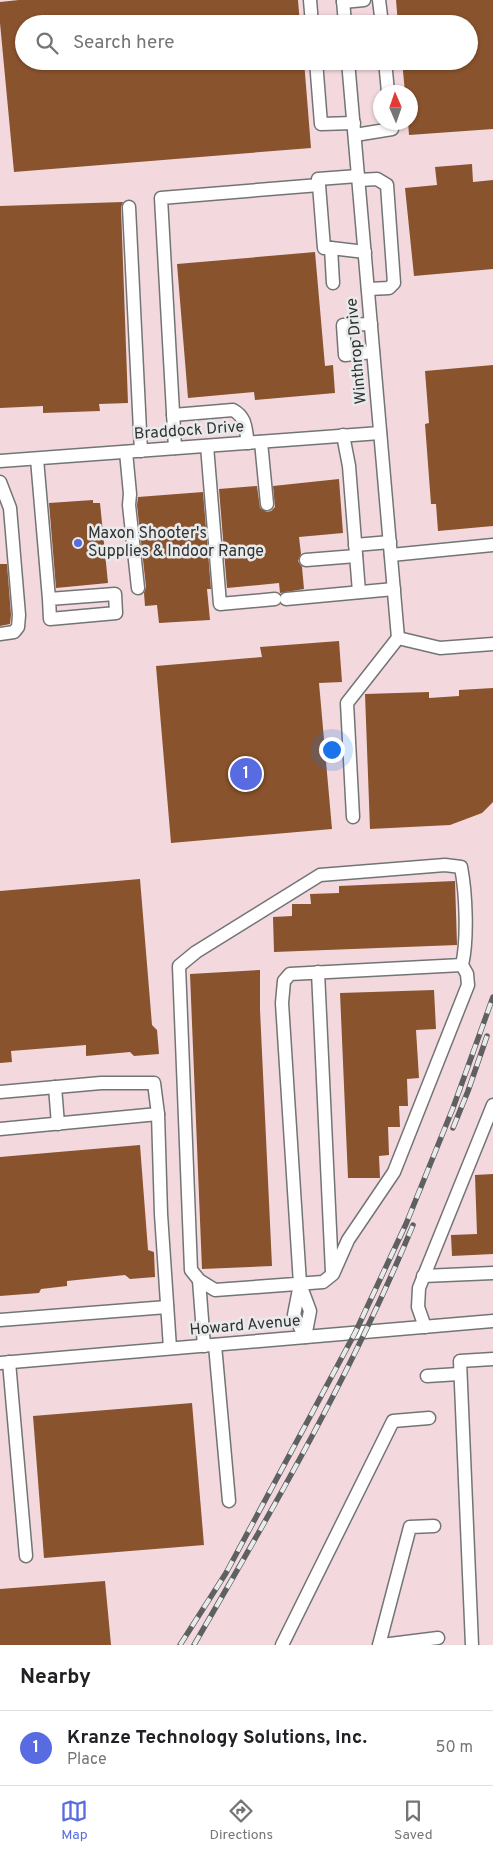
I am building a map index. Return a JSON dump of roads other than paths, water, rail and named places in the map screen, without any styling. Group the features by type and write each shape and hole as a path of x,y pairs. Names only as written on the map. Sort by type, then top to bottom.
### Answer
{"street":[{"path":"310,0 311,15"},
{"path":"344,15 343,1 364,0"},
{"path":"380,0 381,15"},
{"path":"317,70 321,124 354,129 373,129"},
{"name":"Winthrop Drive","path":"349,70 398,638"},
{"path":"386,70 387,85"},
{"path":"365,252 324,248 318,179 377,179 387,186 394,283 388,288 368,289"},
{"path":"175,448 161,198 319,185"},
{"path":"129,207 141,451"},
{"path":"330,248 333,283"},
{"path":"371,324 343,325 345,355 374,352"},
{"path":"173,415 234,410 241,414 244,420 248,443"},
{"name":"Braddock Drive","path":"0,462 380,433"},
{"path":"343,435 349,466 359,592"},
{"path":"262,442 267,504"},
{"path":"207,446 220,604 394,589"},
{"path":"126,452 130,494 129,505 138,588"},
{"path":"37,459 48,599 50,619 116,613 115,594 48,599"},
{"path":"0,482 10,508 19,615 18,627 14,632 0,634"},
{"path":"306,560 390,542"},
{"path":"391,555 493,545"},
{"path":"352,818 347,703 398,638 440,648 493,644"},
{"path":"445,865 461,867 466,950 462,965 467,974 468,985 394,1172 348,1240 332,1274 324,1282 215,1290 199,1280 191,1270 179,966 196,952 320,875 445,865"},
{"path":"305,1337 310,1310 300,1284 282,1003 284,980 290,974 462,965"},
{"path":"318,972 332,1274"},
{"path":"0,1092 101,1083 154,1084 158,1114 161,1214 170,1348"},
{"path":"55,1086 58,1124"},
{"path":"425,1327 418,1306 419,1288 493,1106"},
{"path":"0,1129 158,1114"},
{"path":"424,1276 493,1273"},
{"path":"199,1280 210,1345 229,1501"},
{"path":"0,1320 167,1306"},
{"name":"Howard Avenue","path":"5,1362 493,1321"},
{"path":"472,1645 459,1374 460,1361 493,1359"},
{"path":"5,1362 26,1556"},
{"path":"427,1376 459,1374"},
{"path":"282,1645 393,1421 429,1418"},
{"path":"434,1526 410,1527 380,1645 438,1638"}],"railway":[{"path":"180,1645 226,1573 355,1333 406,1224 453,1108 493,997"},
{"path":"453,1128 487,1036"},
{"path":"194,1645 311,1439 365,1333 413,1225"}],"place":[{"name":"Maxon Shooter's Supplies & Indoor Range","path":"78,543"},
{"name":"Kranze Technology Solutions, Inc.","path":"246,774"}]}
